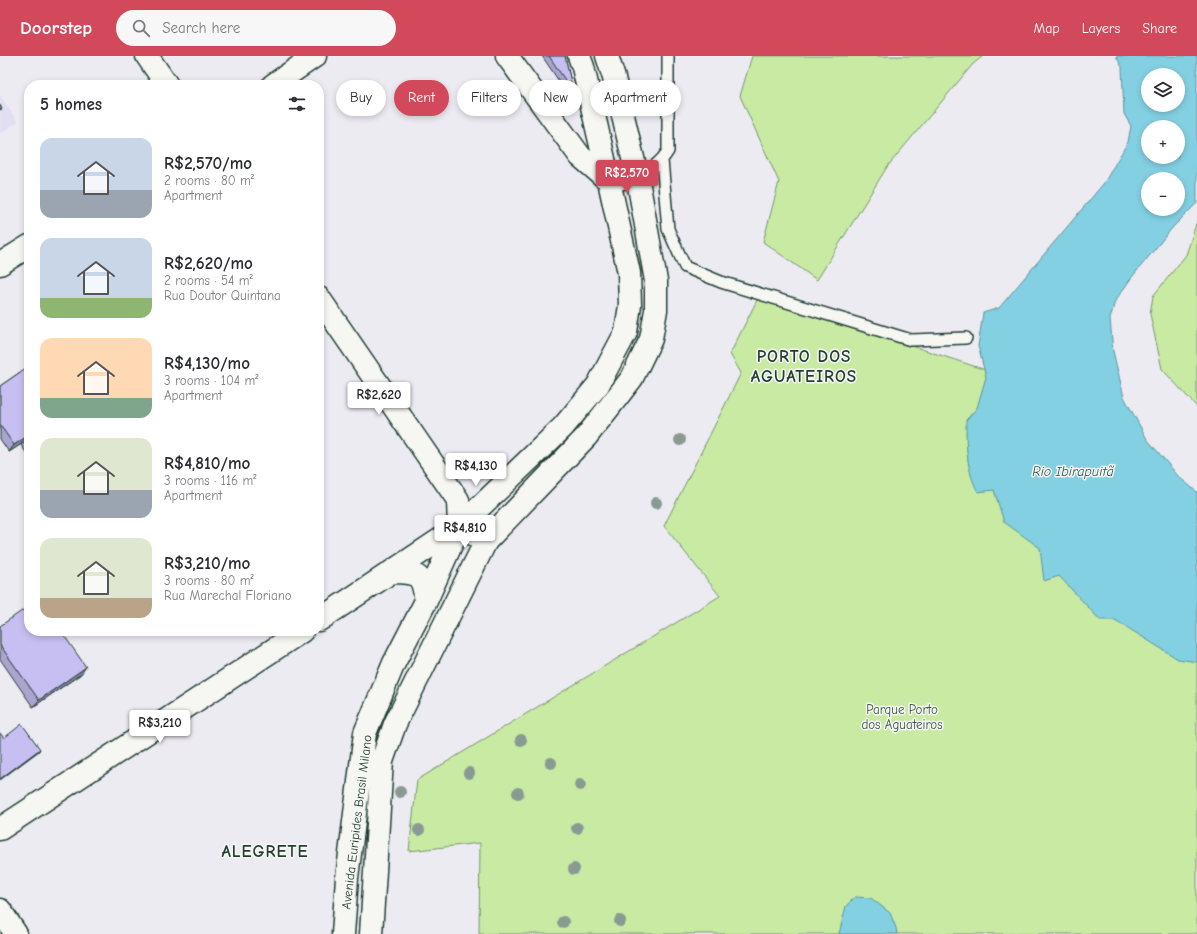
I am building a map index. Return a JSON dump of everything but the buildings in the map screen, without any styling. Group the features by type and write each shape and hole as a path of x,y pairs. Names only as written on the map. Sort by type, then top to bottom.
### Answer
{"main road":[{"path":"147,56 164,80"},
{"path":"280,80 315,56"},
{"path":"507,56 580,156 609,181 637,175"},
{"name":"Avenida Euripides Brasil Milano","path":"343,934 347,878 365,733 394,662 426,601 459,527 562,428 598,385 626,332 630,305 629,273 579,56"},
{"name":"Avenida Euripides Brasil Milano","path":"371,934 382,761 395,724 486,541 586,437 632,378 651,339 656,310 656,281 637,175 608,56"},
{"path":"0,264 24,249"},
{"path":"324,305 458,500 459,527"},
{"path":"459,527 486,541"},
{"path":"324,617 459,527"},
{"path":"393,572 411,573 417,576 423,584 426,601"},
{"path":"0,829 294,636"},
{"path":"0,910 16,934"}],"lane":[{"path":"637,175 651,169 662,160 668,151 668,56"},
{"path":"662,160 668,229 685,267 721,282 911,340 966,338"}],"shaded area":[{"path":"0,95 18,122 0,134"}],"green space":[{"path":"752,56 983,56 973,64 887,167 817,280 763,242 779,182 740,96"},
{"path":"1197,221 1197,407 1162,369 1150,314 1153,296 1186,255"},
{"name":"Parque Porto dos Aguateiros","path":"758,298 814,314 992,372 975,435 999,503 1197,644 1197,934 479,934 480,843 409,851 417,780 720,596 664,526 741,373 730,354"}],"water":[{"name":"Rio Ibirapuitã","path":"1116,56 1197,56 1197,203 1185,215 1185,172 1141,172 1141,216 1184,216 1173,227 1132,277 1115,301 1110,319 1113,351 1124,397 1147,439 1179,477 1197,492 1197,662 1178,659 1115,620 1100,620 1059,576 1044,581 1040,548 1004,522 994,490 978,492 969,466 966,439 966,420 977,408 986,377 978,346 983,313 999,308 1104,183 1128,142 1131,126 1124,114 1122,67"},
{"path":"855,897 871,898 890,913 897,934 839,934 846,906"}],"district":[{"name":"PORTO DOS AGUATEIROS","path":"804,366"},
{"name":"ALEGRETE","path":"265,851"}]}
